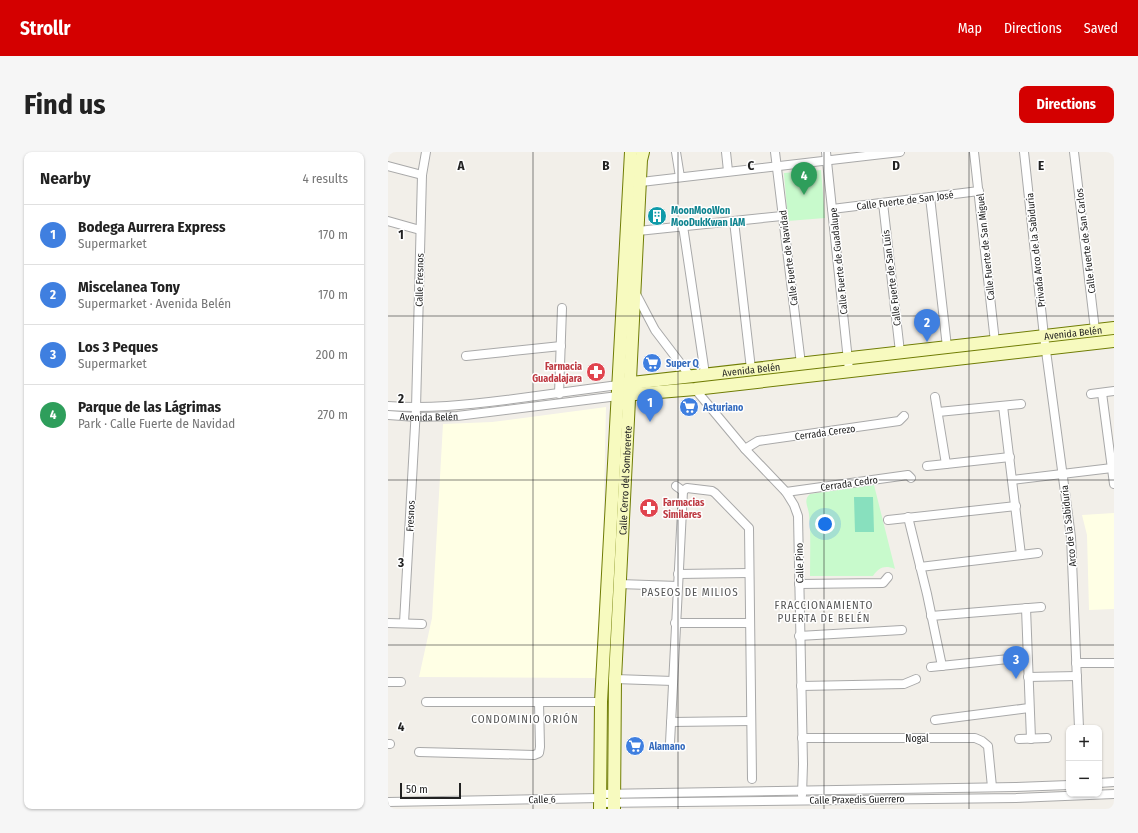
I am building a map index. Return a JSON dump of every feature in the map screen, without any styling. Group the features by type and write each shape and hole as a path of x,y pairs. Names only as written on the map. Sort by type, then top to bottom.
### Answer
{"main road":[{"name":"Calle Cerro del Sombrerete","path":"600,801 601,702 631,152"},
{"name":"Calle Cerro del Sombrerete","path":"614,802 615,679 619,584 640,182 643,152"},
{"name":"Avenida Belén","path":"618,390 694,389 848,364 900,352 1114,328"},
{"name":"Avenida Belén","path":"630,389 690,376 800,364 848,364 1114,341"}],"street":[{"name":"Calle Fresnos","path":"416,408 422,175 426,152"},
{"path":"676,152 680,177"},
{"path":"726,152 728,171"},
{"name":"Calle Fuerte de Navidad","path":"775,152 800,364"},
{"name":"Calle Fuerte de Guadalupe","path":"826,152 848,364"},
{"path":"640,182 828,161 877,153 900,152"},
{"name":"Calle Fuerte de San Miguel","path":"974,152 995,342"},
{"name":"Privada Arco de la Sabiduría","path":"1024,152 1046,348"},
{"name":"Calle Fuerte de San Carlos","path":"1074,152 1095,330"},
{"path":"388,166 422,175"},
{"name":"Calle Fuerte de San José","path":"832,209 979,191"},
{"path":"930,197 947,347"},
{"name":"Calle Fuerte de San Luís","path":"882,203 900,352"},
{"path":"638,231 782,216"},
{"path":"388,221 420,230"},
{"path":"734,221 752,370"},
{"path":"683,226 705,374"},
{"path":"634,290 655,330 690,376"},
{"path":"559,394 562,308"},
{"path":"466,356 561,346"},
{"name":"Arco de la Sabiduría","path":"1046,348 1071,537 1079,725"},
{"name":"Calle Pino","path":"694,389 745,449 786,492 794,505 798,516 802,800"},
{"name":"Avenida Belén","path":"388,406 416,408 455,406 559,394 618,390"},
{"name":"Avenida Belén","path":"388,415 416,417 458,416 618,390"},
{"path":"1091,394 1114,391"},
{"path":"1102,393 1111,440 1114,484"},
{"path":"935,397 946,464"},
{"path":"938,412 1021,404"},
{"path":"1003,406 1022,555"},
{"name":"Fresnos","path":"404,623 416,408"},
{"name":"Cerrada Cerezo","path":"745,449 758,442 899,421 904,416"},
{"path":"927,466 1010,457"},
{"path":"1012,480 1112,468"},
{"name":"Cerrada Cedro","path":"786,492 908,475 911,478"},
{"path":"670,743 678,586 679,488 687,488 712,491 715,493 746,524 750,533 749,623 752,780"},
{"path":"888,520 1016,506"},
{"path":"908,518 927,594 942,666"},
{"path":"920,568 1038,553"},
{"path":"678,574 749,573"},
{"path":"799,584 883,583 888,577"},
{"path":"619,584 678,586"},
{"path":"932,616 1041,607"},
{"path":"1026,608 1031,739"},
{"path":"388,623 422,624"},
{"path":"676,623 749,623"},
{"path":"799,636 902,630"},
{"path":"931,667 1027,657"},
{"path":"1076,663 1114,662"},
{"path":"1028,677 1076,676"},
{"path":"615,679 673,681"},
{"path":"801,686 904,684 916,679"},
{"path":"388,682 401,682"},
{"path":"426,702 601,702"},
{"path":"419,752 534,755 539,753 539,702"},
{"path":"935,720 1029,708"},
{"path":"671,722 751,721"},
{"name":"Nogal","path":"802,738 975,738 988,746 992,787"},
{"path":"1019,739 1047,738"},
{"path":"1102,783 1114,782"},
{"name":"Calle Praxedis Guerrero","path":"614,802 802,791 1066,784"},
{"name":"Calle Praxedis Guerrero","path":"1102,794 1114,794"},
{"name":"Calle Praxedis Guerrero","path":"600,801 1016,798 1066,796"},
{"name":"Calle 6","path":"388,802 600,801"}],"shaded area":[{"path":"606,407 600,678 419,677 432,618 443,424 492,422"},
{"path":"1114,513 1114,609 1089,610 1087,535 1082,515"}],"green space":[{"path":"821,170 825,218 788,221 784,173"},
{"path":"874,485 895,569 885,567 880,569 873,576 810,576 810,529 809,514 806,503 808,496 810,494"},
{"path":"854,497 873,497 874,532 855,532"}],"place":[{"name":"Parque de las Lágrimas","path":"804,195"},
{"name":"MoonMooWon MooDukKwan IAM","path":"657,216"},
{"name":"Miscelanea Tony","path":"927,342"},
{"name":"Super Q","path":"652,363"},
{"name":"Farmacia Guadalajara","path":"596,372"},
{"name":"Asturiano","path":"689,407"},
{"name":"Bodega Aurrera Express","path":"650,422"},
{"name":"Farmacias Similares","path":"649,508"},
{"name":"Los 3 Peques","path":"1016,679"},
{"name":"Alamano","path":"635,746"}],"district":[{"name":"PASEOS DE MILIOS","path":"690,592"},
{"name":"FRACCIONAMIENTO PUERTA DE BELÉN","path":"824,611"},
{"name":"CONDOMINIO ORIÓN","path":"525,719"}]}
